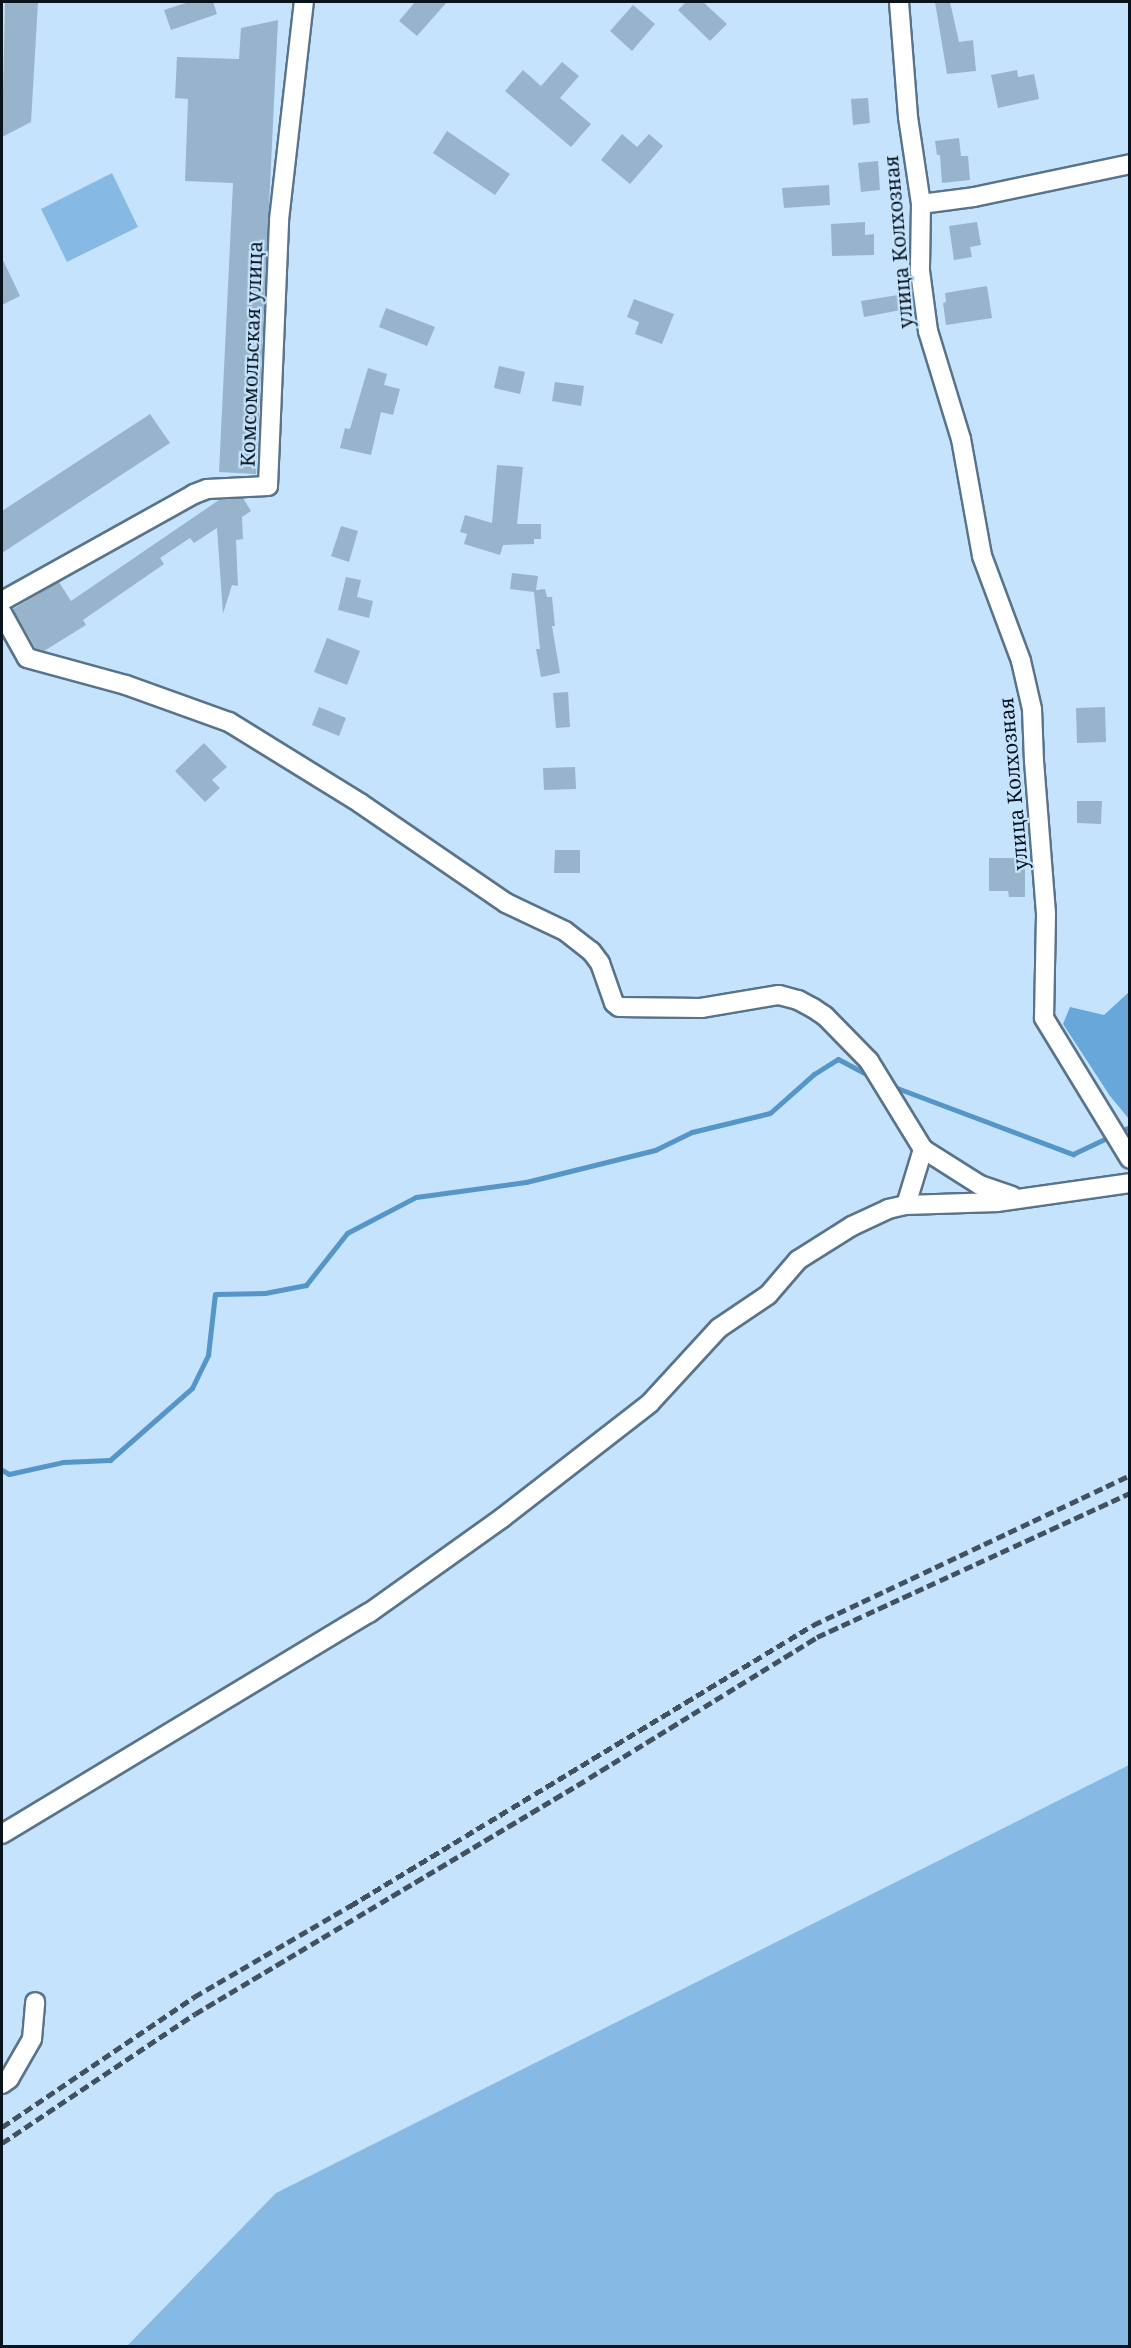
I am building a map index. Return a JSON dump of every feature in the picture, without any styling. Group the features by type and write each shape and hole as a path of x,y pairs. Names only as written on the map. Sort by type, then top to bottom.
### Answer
{"street":[{"name":"Комсомольская улица","path":"2,601 194,494 207,489 268,486 279,220 304,2"},
{"name":"улица Колхозная","path":"899,2 908,117 921,204 920,271 928,331 961,439 982,556 1021,662 1032,709 1046,915 1044,1018 1130,1159"},
{"path":"921,204 974,197 1130,164"},
{"path":"2,613 27,658 126,685 229,722 360,803 506,903 565,931 591,951 600,963 614,1003 619,1007 701,1008 779,995 798,1000 813,1008 869,1061 923,1149 980,1185 1016,1198"},
{"path":"906,1205 923,1149"},
{"path":"2,1834 369,1613 502,1518 650,1403 719,1328 768,1296 798,1260 852,1226 888,1209 906,1205 997,1202 1087,1191 1130,1183"},
{"path":"2,2084 9,2079 32,2039 35,2002"}],"shaded area":[{"path":"112,173 138,227 67,262 41,209"},
{"path":"1129,992 1129,1119 1110,1096 1063,1024 1070,1007 1104,1015"},
{"path":"1129,1765 1129,2346 127,2346 276,2193"}],"building":[{"path":"5,2 38,2 31,122 2,137"},
{"path":"189,2 213,2 217,14 171,30 164,10"},
{"path":"415,2 447,2 417,36 399,21"},
{"path":"686,2 703,2 727,24 710,41 678,10"},
{"path":"935,2 950,2 959,42 973,40 976,71 947,74"},
{"path":"633,5 655,24 632,51 610,31"},
{"path":"278,20 256,474 219,472 233,183 185,181 188,99 175,98 177,57 239,59 241,28"},
{"path":"562,62 579,76 560,98 591,124 571,147 505,91 523,70 541,86"},
{"path":"1017,70 1018,77 1034,74 1039,99 998,108 991,75"},
{"path":"868,98 870,123 853,125 851,99"},
{"path":"447,131 510,174 495,195 433,153"},
{"path":"622,134 637,147 649,134 663,146 630,184 601,160"},
{"path":"959,138 961,156 968,156 970,180 942,183 940,155 937,155 935,141"},
{"path":"878,161 880,190 861,192 858,163"},
{"path":"829,185 830,205 784,208 782,188"},
{"path":"865,222 865,235 874,234 874,255 832,256 831,224"},
{"path":"977,222 981,245 970,247 972,257 954,260 949,226"},
{"path":"2,258 20,296 2,305"},
{"path":"987,286 992,318 946,325 943,303 946,302 945,293"},
{"path":"898,295 901,310 864,317 861,301"},
{"path":"634,299 674,314 662,344 635,334 639,322 627,317"},
{"path":"386,308 435,327 427,346 379,327"},
{"path":"499,366 525,372 520,394 494,388"},
{"path":"368,368 387,374 384,385 400,389 393,415 381,412 371,455 340,448 345,428 350,429"},
{"path":"555,382 584,386 581,406 552,401"},
{"path":"150,414 170,443 2,553 2,511"},
{"path":"497,465 523,467 517,524 541,524 541,539 534,539 534,544 503,545 500,555 464,544 467,534 460,532 465,515 492,523"},
{"path":"243,498 251,511 242,517 243,539 236,540 238,586 232,585 223,614 217,528 194,543 190,538 160,558 164,564 83,620 86,625 44,651 36,649 13,609 59,582 71,601 219,500"},
{"path":"341,526 358,531 349,562 331,556"},
{"path":"512,573 538,576 536,590 545,589 547,597 552,597 555,626 552,626 560,673 541,677 536,649 540,649 534,592 510,589"},
{"path":"346,577 361,580 357,597 373,601 369,618 338,610"},
{"path":"327,638 360,651 347,685 314,672"},
{"path":"568,692 570,727 556,728 553,693"},
{"path":"319,707 346,718 339,736 312,725"},
{"path":"1105,707 1106,742 1077,743 1076,708"},
{"path":"204,743 227,767 212,780 220,788 205,802 175,771"},
{"path":"575,767 576,789 544,790 543,768"},
{"path":"1077,801 1102,801 1101,824 1077,823"},
{"path":"555,850 580,850 580,873 554,873"},
{"path":"989,858 1025,858 1025,897 1009,897 1008,891 989,891"}],"waterway":[{"path":"2,1470 9,1474 63,1462 110,1460 192,1388 208,1355 215,1294 265,1293 306,1285 347,1233 416,1197 526,1182 655,1150 692,1132 770,1113 814,1074 838,1059 873,1078"},
{"path":"889,1085 1073,1154 1130,1127"}],"railway":[{"path":"2,2127 194,1997 350,1906 813,1625 1130,1475"},
{"path":"2,2143 195,2014 589,1778 817,1637 1130,1493"}]}
